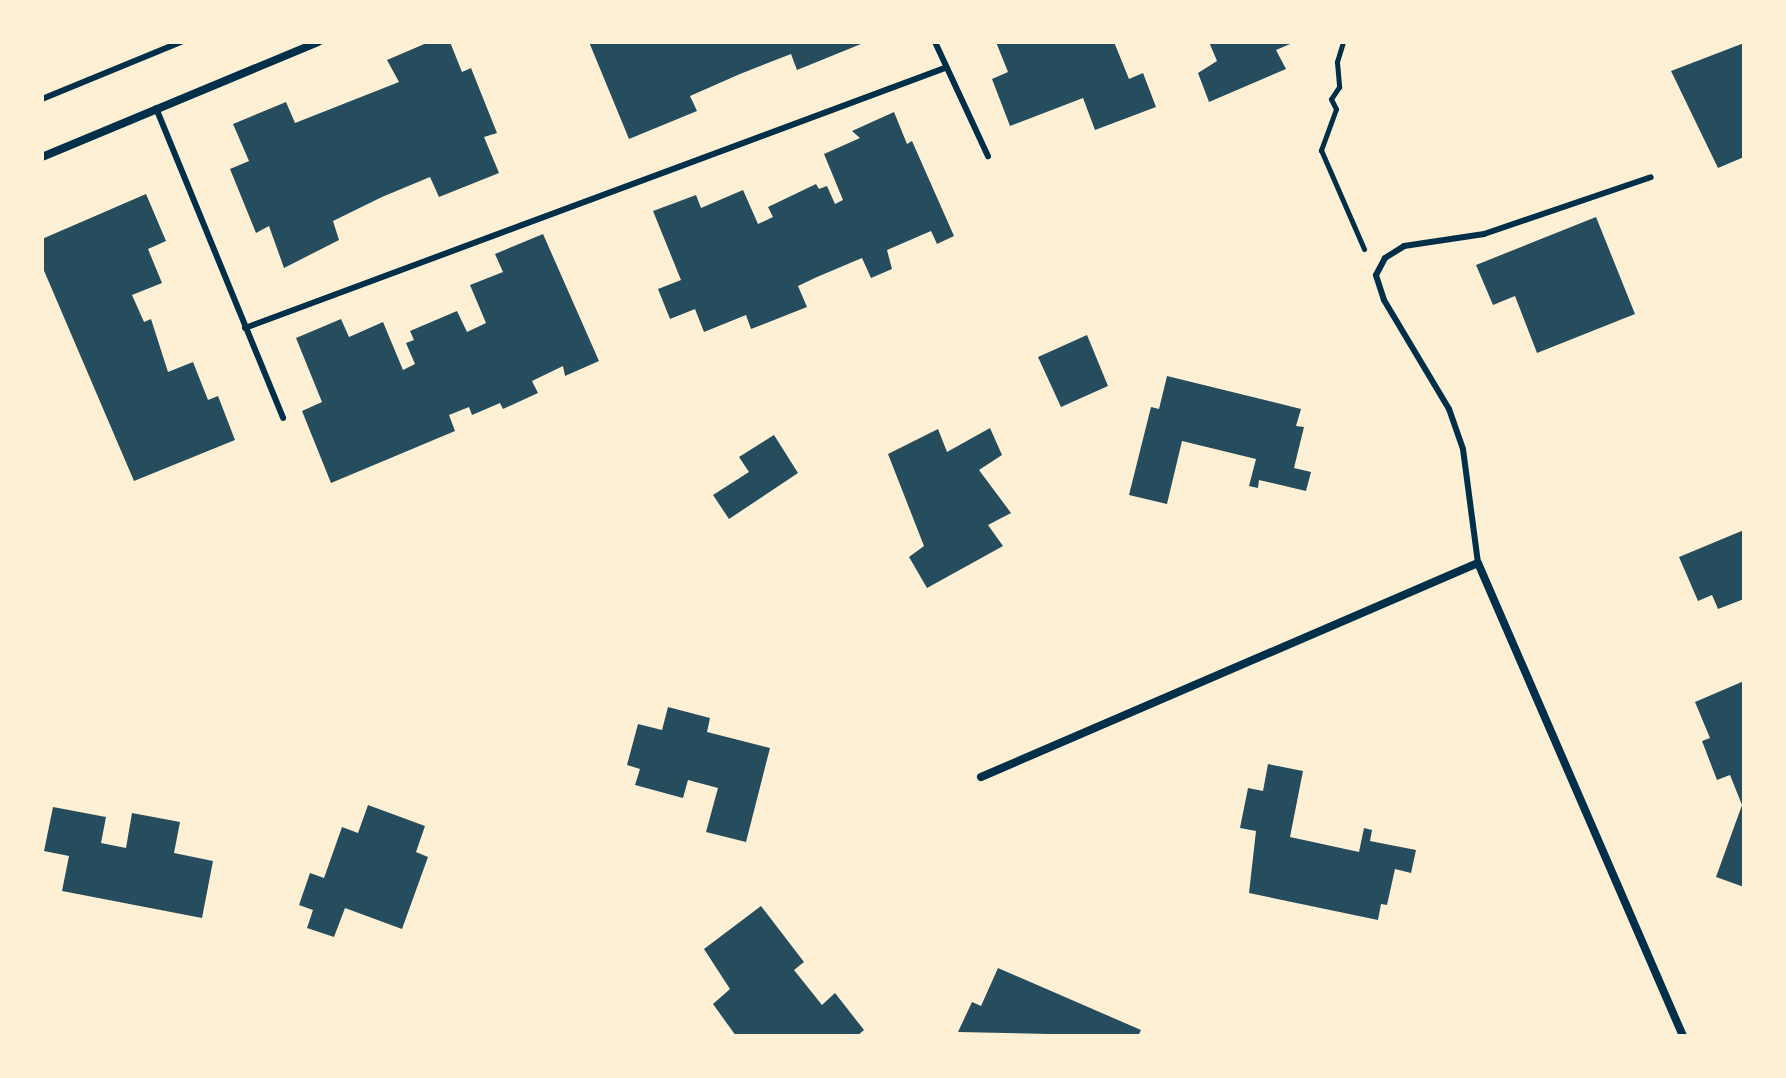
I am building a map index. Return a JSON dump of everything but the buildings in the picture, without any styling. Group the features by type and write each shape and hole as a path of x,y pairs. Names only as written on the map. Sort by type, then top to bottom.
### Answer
{"street":[{"path":"42,157 318,42"},
{"path":"981,777 1478,563 1683,1036"}],"lane":[{"path":"42,99 181,42"},
{"path":"935,42 988,156"},
{"path":"245,328 945,68"},
{"path":"156,108 283,418"},
{"path":"1478,563 1463,449 1449,409 1384,300 1376,275 1385,258 1404,246 1508,227 1651,177"}],"path":[{"path":"1343,42 1337,62 1339,87 1331,99 1336,109 1321,150 1376,275"}]}
